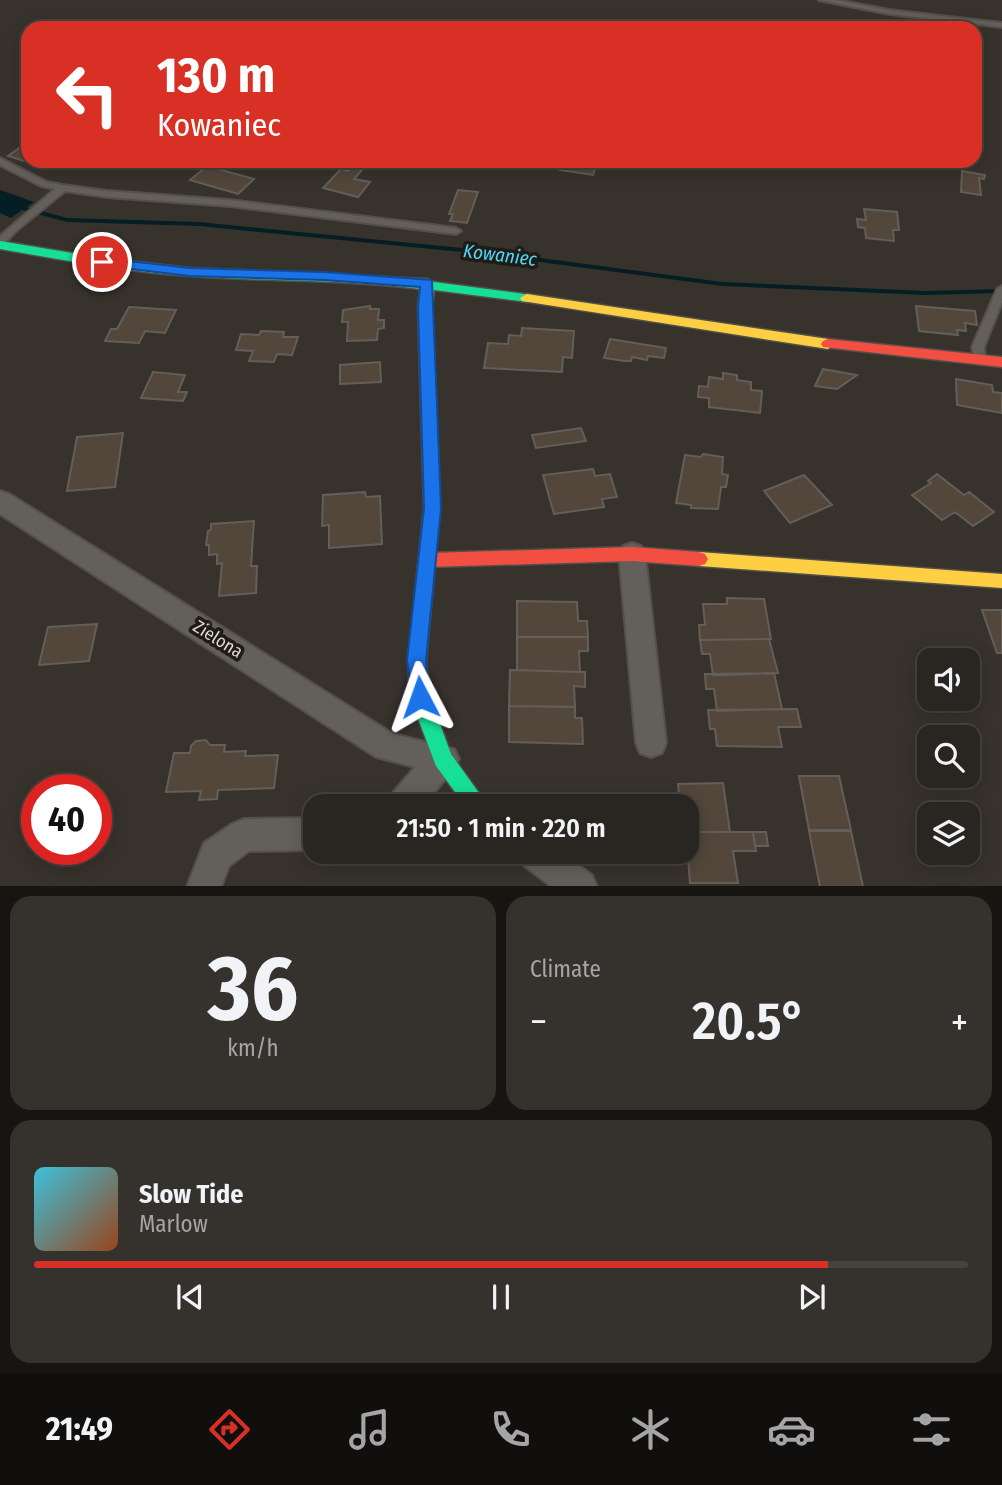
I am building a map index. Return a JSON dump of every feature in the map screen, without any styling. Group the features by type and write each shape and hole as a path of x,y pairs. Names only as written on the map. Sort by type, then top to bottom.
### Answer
{"street":[{"path":"0,244 102,262 190,272 335,276 428,283 823,343 1002,362"},
{"path":"428,283 425,307 432,508 418,673 420,697 443,759 469,794"},
{"name":"Zielona","path":"0,501 387,747 443,759"},
{"path":"429,560 632,554 1002,581"},
{"path":"632,554 650,743"},
{"path":"412,794 443,759"},
{"path":"204,886 216,855 244,835 303,834"},
{"path":"550,864 579,886"}],"lane":[{"path":"822,0 889,12 967,21"},
{"path":"982,23 1002,25"},
{"path":"0,161 44,184 63,188 107,194 229,202 456,231"},
{"path":"0,244 21,222 63,188"},
{"path":"979,360 978,347 1002,289"}],"water":[{"path":"0,190 34,202 11,218 0,213"}],"building":[{"path":"21,147 21,160 8,156"},
{"path":"205,168 254,179 238,194 190,180"},
{"path":"351,168 362,170 354,179 370,182 358,197 323,188 341,169 348,171"},
{"path":"561,168 596,168 593,175 560,170"},
{"path":"962,171 985,175 984,179 979,178 981,195 961,192"},
{"path":"458,190 478,192 467,223 450,221 453,214 449,214"},
{"path":"864,209 897,212 899,230 893,230 894,241 866,238 865,228 858,227 857,219 866,220"},
{"path":"370,306 370,309 379,309 378,320 384,320 384,328 378,329 377,340 347,341 348,322 342,322 343,310"},
{"path":"916,306 975,311 977,325 965,323 966,331 957,330 958,335 919,331"},
{"path":"129,307 176,310 165,333 145,331 139,343 105,341 111,329 117,329"},
{"path":"522,328 574,331 572,358 563,357 562,372 484,368 488,343 508,344 509,335 521,336"},
{"path":"261,331 284,332 283,337 298,337 292,355 277,354 274,362 249,361 253,351 236,350 241,334 259,335"},
{"path":"610,339 666,348 664,358 648,356 647,360 632,357 631,361 625,361 604,358"},
{"path":"380,362 381,382 340,384 340,365"},
{"path":"823,369 857,375 837,389 815,386"},
{"path":"153,372 185,375 178,392 187,392 183,401 141,398"},
{"path":"723,373 737,375 737,380 751,382 751,390 762,391 760,413 709,407 709,398 698,397 699,386 708,387 709,377 723,379"},
{"path":"956,379 992,385 993,392 1002,393 1002,413 957,405"},
{"path":"581,428 586,441 536,448 532,435"},
{"path":"123,433 115,487 67,491 77,437"},
{"path":"703,454 723,457 722,474 728,475 726,487 721,487 718,509 691,508 691,505 676,503 685,455 701,457"},
{"path":"593,469 595,476 610,474 617,497 602,499 604,507 554,514 543,475"},
{"path":"937,474 964,495 969,492 994,512 973,526 955,512 942,520 912,495 931,483 928,481"},
{"path":"804,475 832,505 790,523 764,491"},
{"path":"365,492 366,497 380,496 382,544 329,548 329,525 322,526 323,495"},
{"path":"254,521 251,566 257,566 256,593 219,596 222,563 217,564 217,554 209,555 209,545 206,545 211,524"},
{"path":"727,598 764,599 771,639 700,640 699,625 705,625 703,604 727,604"},
{"path":"517,601 577,602 578,621 587,621 588,637 517,637"},
{"path":"982,610 1002,610 1002,653 997,653"},
{"path":"97,624 89,661 39,665 48,627"},
{"path":"517,637 588,637 588,651 579,651 580,672 517,670"},
{"path":"769,639 778,673 729,675 713,675 710,654 702,654 700,640"},
{"path":"510,670 585,672 585,687 574,686 575,707 509,706"},
{"path":"774,673 782,709 717,711 714,689 706,689 705,674"},
{"path":"509,706 575,707 575,718 582,718 583,744 509,742"},
{"path":"797,709 801,727 778,727 782,747 717,746 715,729 710,729 708,710"},
{"path":"206,740 210,745 225,745 224,752 246,751 245,756 278,755 274,788 218,790 217,799 199,800 201,791 166,792 174,753 190,753 191,746 196,741"},
{"path":"799,776 839,776 851,830 809,830"},
{"path":"723,783 730,832 699,832 699,794 679,794 678,784"},
{"path":"809,831 851,831 863,886 820,886"},
{"path":"699,832 753,832 756,851 733,851 738,883 690,883 689,864 699,864"},
{"path":"753,832 766,832 768,846 755,846"}],"waterway":[{"name":"Kowaniec","path":"0,202 67,220 199,224 472,251 722,284 925,293 1002,291"}],"traffic: fast":[{"path":"0,245 102,262 190,272 380,279 527,298"},
{"path":"428,283 425,307 432,508 417,661 420,697 443,759 469,794"}],"traffic: slow":[{"path":"527,298 828,344"},
{"path":"699,559 1002,581"}],"traffic: jam":[{"path":"828,344 1002,362"},
{"path":"429,560 632,554 699,559"}],"route":[{"path":"102,262 190,272 324,276 428,283 425,307 432,508 429,560 417,660 420,697"}]}
